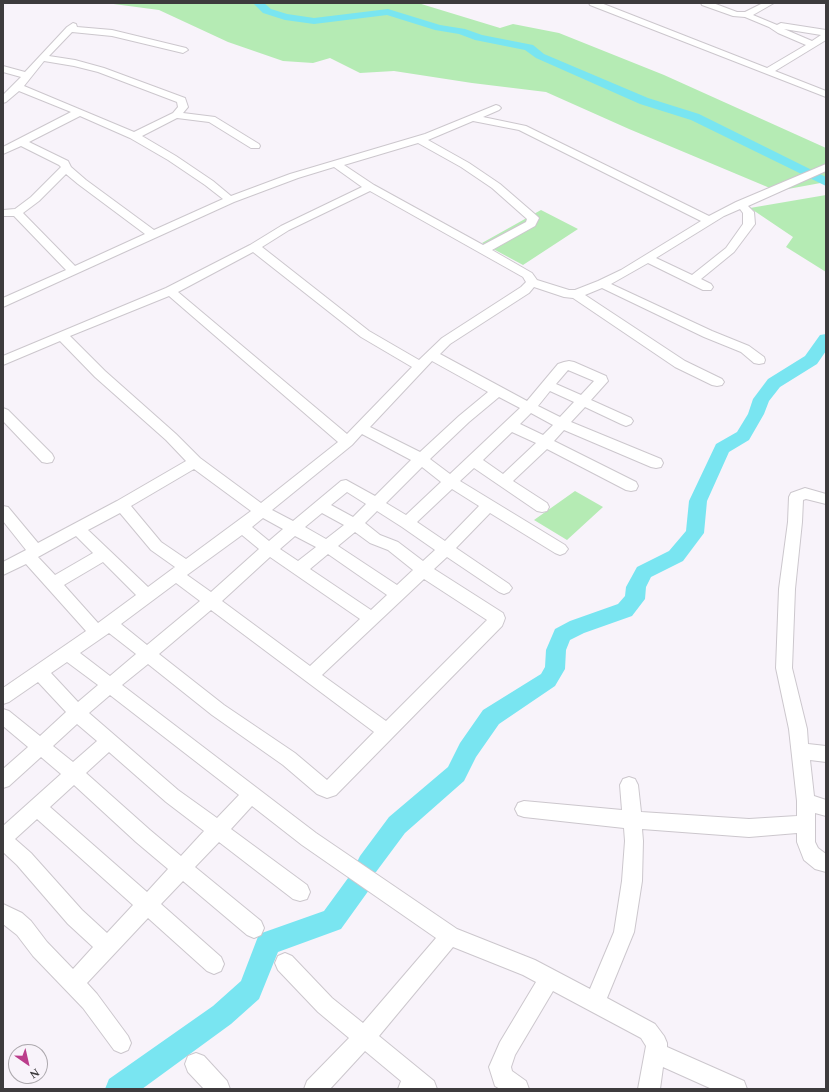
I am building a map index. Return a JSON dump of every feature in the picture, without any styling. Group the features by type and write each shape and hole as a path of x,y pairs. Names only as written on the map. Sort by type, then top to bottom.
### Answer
{"street":[{"path":"593,3 826,94"},
{"path":"705,3 736,14 746,15 772,25 781,31 812,44"},
{"path":"746,15 770,3"},
{"path":"772,25 791,26 826,34"},
{"path":"3,100 18,88 42,58 72,27 112,33 183,50"},
{"path":"768,71 826,34"},
{"path":"42,58 75,63 101,70 182,100 183,107 176,115 134,136"},
{"path":"3,69 28,76"},
{"path":"18,88 134,136 172,158 230,200"},
{"path":"3,303 230,200 294,176 419,139 496,108"},
{"path":"3,151 79,112"},
{"path":"176,115 212,119 255,146"},
{"path":"473,118 528,131 553,142 710,221"},
{"path":"419,139 465,165 496,186 533,218 531,224 484,250"},
{"path":"21,142 64,163 66,168 82,182 153,235"},
{"path":"336,164 370,187 528,275 532,282 568,294 576,294 602,284 740,204 826,167"},
{"path":"16,213 35,199 66,168"},
{"path":"3,361 170,291 254,247 285,228 370,187"},
{"path":"692,280 730,250 749,224 749,212 740,204"},
{"path":"3,213 16,213 74,271"},
{"path":"254,247 365,334 420,366"},
{"path":"648,258 707,287"},
{"path":"3,697 103,628 242,527 347,442 446,341 525,290 532,282"},
{"path":"602,284 708,334 746,349 760,360"},
{"path":"170,291 347,442"},
{"path":"576,294 680,364 717,382"},
{"path":"62,335 100,374 171,437 195,462 261,511 327,546 398,594"},
{"path":"431,355 561,423 656,463"},
{"path":"407,523 511,426 563,367 569,365 599,377 601,381 544,441 532,456 504,481"},
{"path":"548,385 626,421"},
{"path":"299,569 354,524 464,420 498,391"},
{"path":"3,412 47,458"},
{"path":"511,426 544,441 631,486"},
{"path":"361,428 390,442 421,460 451,482 560,549"},
{"path":"474,461 542,507"},
{"path":"3,569 122,505 195,462"},
{"path":"3,780 39,746 110,686 146,653 227,588 269,549 346,485 407,523 504,588"},
{"path":"826,499 805,493 796,497 795,522 787,589 784,668 798,729 806,801 806,842 811,854 826,864"},
{"path":"122,505 156,546 211,600 387,732"},
{"path":"311,674 446,549 489,505"},
{"path":"3,511 53,584 103,628 146,653 218,710 289,759 327,790 330,789 387,732 496,621 494,616 423,570 393,546 375,539 354,524 320,506"},
{"path":"242,527 269,549 371,618"},
{"path":"77,528 147,596"},
{"path":"53,584 104,554"},
{"path":"67,652 309,839 450,936 489,953 528,967 648,1031 657,1043 649,1089"},
{"path":"39,672 77,713 172,796 300,892"},
{"path":"3,716 94,790 143,836 254,928"},
{"path":"108,741 3,839 75,917 108,947"},
{"path":"800,751 826,754"},
{"path":"595,1002 624,932 632,880 634,841 629,785"},
{"path":"72,984 252,794"},
{"path":"806,801 826,808"},
{"path":"36,807 214,964"},
{"path":"524,809 632,820 749,828 806,824"},
{"path":"3,914 15,920 24,928 40,949 90,1001 121,1043"},
{"path":"316,1089 364,1037 450,936"},
{"path":"285,963 325,1005 364,1037 417,1085"},
{"path":"518,1089 503,1078 500,1067 507,1049 550,978"},
{"path":"656,1053 736,1089"},
{"path":"196,1064 219,1089"}],"green space":[{"path":"106,3 418,3 500,28 513,24 559,33 664,75 826,148 826,182 777,191 629,129 546,92 472,83 394,71 360,73 330,58 313,63 283,61 228,42 159,10"},
{"path":"826,195 826,272 786,247 793,237 750,208"},
{"path":"541,210 578,229 523,265 482,243"},
{"path":"575,491 603,507 567,540 534,520"}],"waterway":[{"path":"258,3 267,11 285,17 314,21 388,12 439,28 461,31 479,38 529,47 540,56 644,101 695,117 826,182"},
{"path":"368,864 397,825 456,774 468,750 491,717 548,680 555,669 556,650 562,635 577,627 625,610 635,599 636,587 644,572 676,556 695,533 698,501 722,448 743,436 756,414 761,399 774,383 811,360 826,339"},
{"path":"119,1089 222,1015 250,990 268,943 332,920 360,882"}]}
